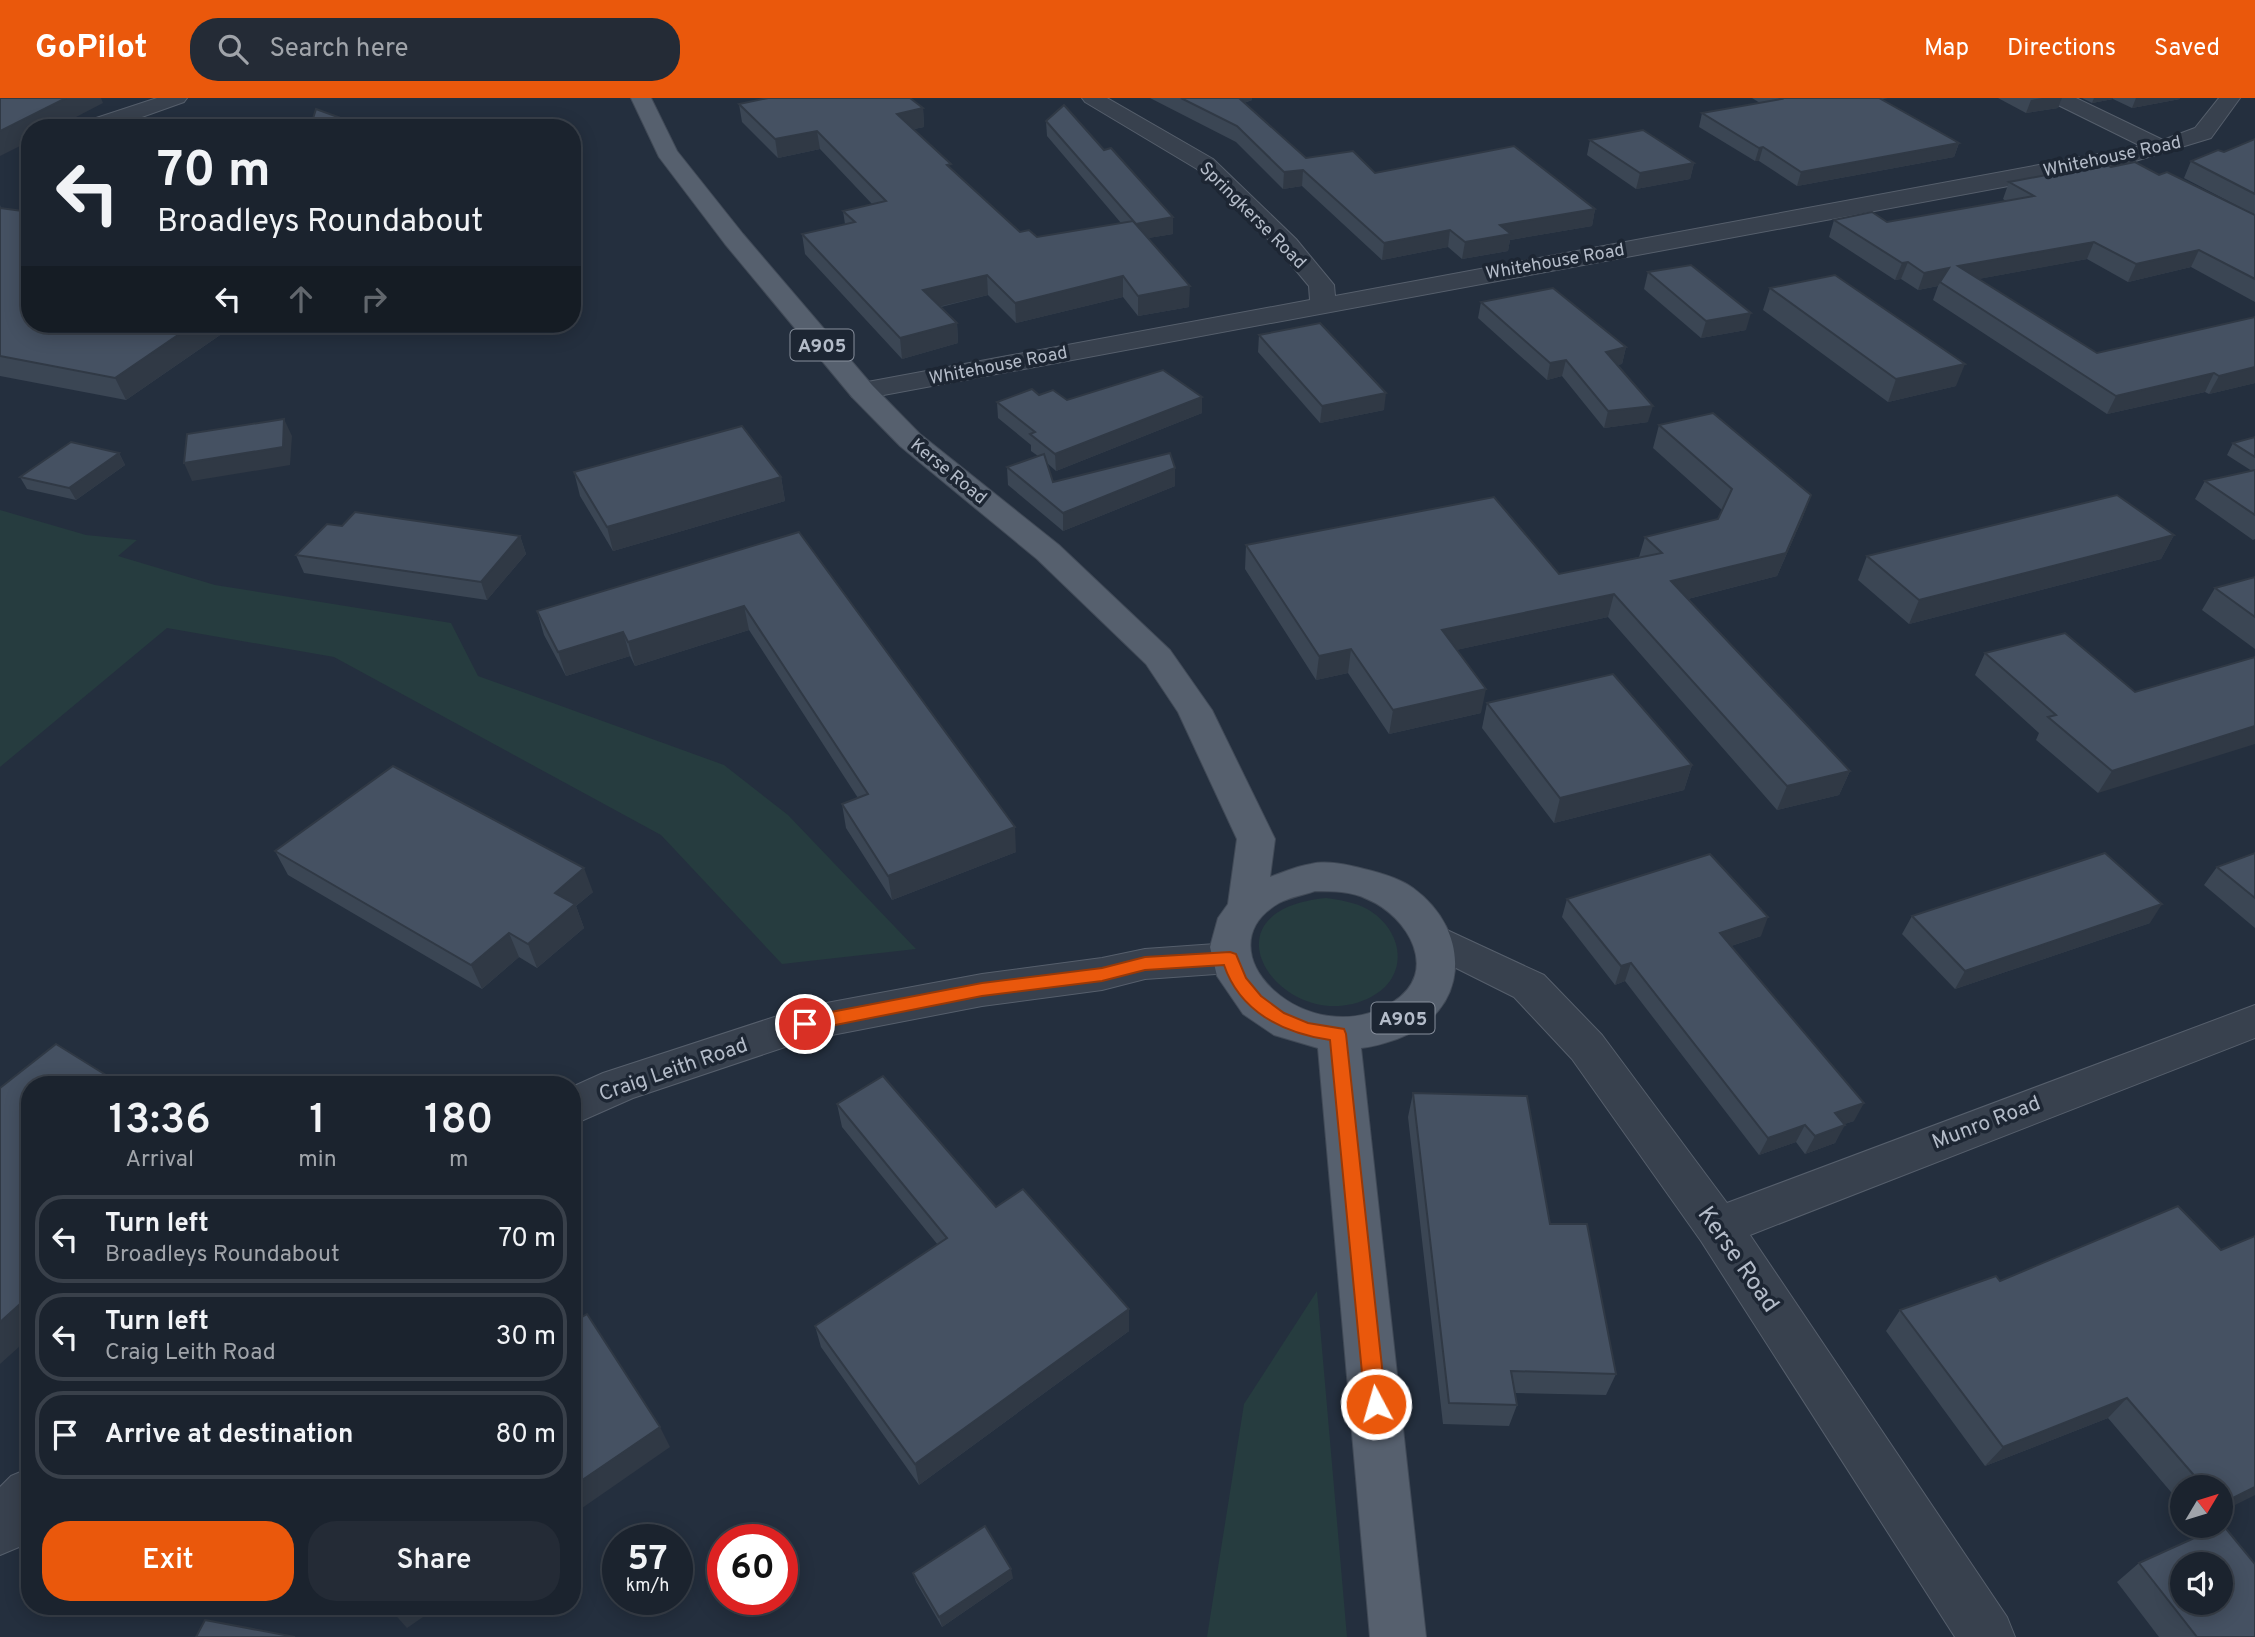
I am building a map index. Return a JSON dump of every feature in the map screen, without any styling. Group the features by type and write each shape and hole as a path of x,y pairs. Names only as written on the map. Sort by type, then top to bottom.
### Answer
{"main road":[{"name":"Kerse Road","path":"641,98 667,152 734,239 862,391 910,440 1048,552 1158,657 1195,710 1256,839"},
{"path":"1247,906 1256,839 1340,877 1370,884 1398,898 1420,917 1434,939"},
{"path":"1230,958 1230,940 1236,922 1247,906 1265,892 1287,882 1313,877 1340,877"},
{"name":"A905","path":"1230,958 1238,981 1255,1001 1278,1018 1306,1029 1338,1034 1369,1032 1398,1022 1420,1006 1434,985 1439,962 1434,939"},
{"path":"1338,1034 1398,1637"}],"street":[{"path":"115,119 177,98"},
{"name":"Springkerse Road","path":"1092,98 1170,141 1205,164 1287,244 1321,285 1323,304"},
{"path":"2059,98 2161,147"},
{"name":"Whitehouse Road","path":"862,391 2122,158 2203,133 2230,98"},
{"path":"2122,158 2154,174"},
{"name":"Kerse Road","path":"1434,939 1529,986 1587,1047 1718,1227 1810,1362 1987,1637"},
{"name":"Craig Leith Road","path":"581,1103 618,1086 805,1024 982,990 1102,974 1145,964 1230,958"},
{"name":"Munro Road","path":"1718,1227 2255,1021"},
{"path":"0,1528 21,1503"}],"green space":[{"path":"0,510 86,535 137,540 118,556 215,585 451,623 478,676 724,765 788,815 916,949 782,964 661,835 334,657 167,628 0,767"},
{"path":"1326,898 1352,903 1379,918 1395,940 1398,953 1397,965 1384,988 1371,997 1339,1006 1309,1002 1284,988 1266,969 1259,947 1265,925 1286,908"},
{"path":"1317,1291 1347,1637 1207,1637 1244,1404"}],"building":[{"path":"0,98 66,98 21,119 0,131"},
{"path":"768,98 910,98 923,108 897,114 951,164 947,165 1020,232 1029,230 1037,237 1133,221 1190,286 1138,296 1123,276 1015,303 987,275 923,290 957,323 900,338 802,234 855,222 843,211 886,201 817,131 775,139 739,104"},
{"path":"1181,98 1239,98 1306,158 1353,151 1375,173 1514,146 1595,209 1500,225 1511,234 1465,242 1450,230 1384,243 1303,170 1284,172 1237,126"},
{"path":"1779,98 1879,98 1959,143 1801,172 1702,113 1781,99"},
{"path":"1064,105 1104,150 1111,148 1173,217 1136,224 1046,121"},
{"path":"316,109 343,119 313,119"},
{"path":"1643,130 1694,163 1640,173 1590,140"},
{"path":"2255,139 2255,194 2191,161 2218,150 2224,152"},
{"path":"2135,162 2159,175 2167,172 2255,215 2255,279 2199,250 2136,264 2094,242 1958,266 2097,353 2255,317 2255,367 2219,376 2214,373 2116,396 1940,282 1949,268 1924,273 1908,262 1902,263 1834,220 1872,212 1887,222 2034,196 2009,182 2105,164 2111,167"},
{"path":"0,208 21,211 21,333 181,333 115,378 0,356"},
{"path":"1691,265 1751,313 1706,321 1648,272"},
{"path":"1835,275 1965,364 1896,379 1770,288"},
{"path":"1553,288 1626,347 1606,352 1653,406 1608,411 1566,360 1550,363 1481,302"},
{"path":"1320,323 1386,393 1322,406 1259,335"},
{"path":"1163,370 1202,397 1055,454 1030,434 1035,432 997,402 1032,389 1039,395 1053,390 1067,400"},
{"path":"1713,413 1811,495 1786,553 1671,581 1850,771 1787,786 1614,594 1442,630 1486,689 1393,710 1351,649 1319,656 1246,545 1494,497 1559,574 1662,553 1645,537 1718,519 1732,489 1659,425"},
{"path":"284,419 283,447 184,463 187,434"},
{"path":"742,426 781,477 607,527 574,472"},
{"path":"2255,437 2255,457 2233,443"},
{"path":"71,442 119,453 69,488 20,477"},
{"path":"1170,453 1175,468 1063,513 1007,467 1044,454 1053,482"},
{"path":"2255,470 2255,515 2205,481"},
{"path":"2117,495 2174,535 1919,600 1867,556"},
{"path":"355,512 520,536 481,582 296,555 327,524 342,526"},
{"path":"799,532 1015,827 888,876 842,804 868,794 744,606 628,642 623,632 558,652 537,611"},
{"path":"2255,577 2255,617 2215,588"},
{"path":"2065,633 2135,692 2255,657 2255,726 2112,771 2048,717 2056,715 1985,653"},
{"path":"1613,674 1692,765 1560,798 1487,703"},
{"path":"393,766 584,868 555,893 575,904 528,944 509,933 471,965 275,851"},
{"path":"2105,853 2162,904 1965,971 1912,916"},
{"path":"2255,853 2255,898 2217,867"},
{"path":"1710,854 1768,917 1720,933 1864,1103 1835,1113 1845,1125 1815,1136 1805,1125 1768,1138 1631,963 1621,966 1567,899"},
{"path":"56,1044 108,1076 21,1076 21,1303 0,1322 0,1088"},
{"path":"883,1076 996,1207 1023,1189 1129,1309 915,1464 815,1326 947,1238 837,1104"},
{"path":"1413,1093 1527,1096 1550,1224 1587,1224 1616,1374 1511,1371 1517,1405 1449,1403"},
{"path":"2178,1206 2221,1250 2255,1236 2255,1487 2233,1498 2233,1475 2194,1475 2127,1398 2003,1447 1900,1310 1996,1276 2000,1281"},
{"path":"587,1314 660,1427 581,1481 581,1318"},
{"path":"985,1526 1011,1569 939,1617 913,1573"},
{"path":"2233,1537 2255,1564 2255,1637 2197,1637 2180,1615 2233,1615 2233,1552 2170,1552 2170,1603 2139,1563 2194,1538"},
{"path":"205,1620 295,1637 196,1637"}],"route":[{"path":"805,1024 982,990 1102,974 1145,964 1230,958 1238,981 1255,1001 1278,1018 1306,1029 1338,1034 1376,1404"}]}
